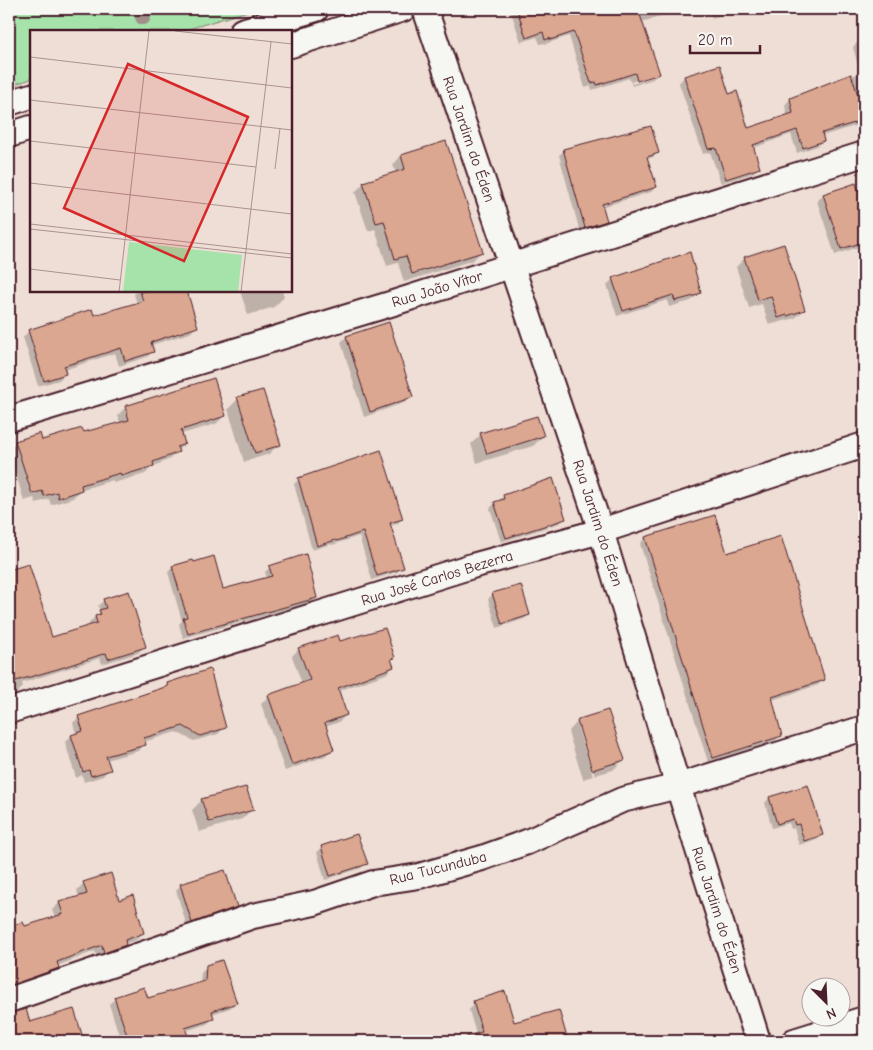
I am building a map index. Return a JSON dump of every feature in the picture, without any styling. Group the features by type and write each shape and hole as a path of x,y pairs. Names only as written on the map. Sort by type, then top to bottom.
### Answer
{"street":[{"path":"245,30 316,9"},
{"path":"292,45 403,9"},
{"name":"Rua Jardim do Éden","path":"425,9 601,531 758,1041"},
{"path":"9,102 30,96"},
{"path":"9,135 30,128"},
{"name":"Rua João Vítor","path":"9,419 512,266 864,154"},
{"name":"Rua José Carlos Bezerra","path":"9,711 472,566 601,531 864,445"},
{"name":"Rua Tucunduba","path":"9,1000 253,916 314,903 374,883 419,876 482,858 527,842 622,800 678,786 864,728"},
{"path":"794,1041 864,1019"}],"green space":[{"path":"9,9 254,9 185,30 30,30 30,79 9,86"}],"building":[{"path":"517,9 638,9 660,74 637,81 635,73 597,85 596,82 591,83 574,32 550,40 550,38 545,40 543,32 526,38"},
{"path":"720,65 729,94 737,91 748,128 793,113 790,98 851,74 864,113 864,120 822,133 824,141 803,148 797,130 753,145 760,168 726,179 716,148 708,149 684,76"},
{"path":"651,126 659,153 647,157 657,187 602,204 607,221 585,228 563,149"},
{"path":"446,141 483,252 412,274 406,256 395,259 384,221 376,223 363,182 405,169 401,155"},
{"path":"856,183 859,193 864,191 864,242 841,249 823,194"},
{"path":"784,244 805,310 778,318 771,296 758,300 744,257"},
{"path":"690,252 701,293 675,301 673,295 623,311 612,278"},
{"path":"140,292 187,292 198,327 151,342 154,352 125,361 121,348 64,366 66,374 44,381 28,330 92,309 94,315 143,301"},
{"path":"389,322 413,397 370,412 346,336"},
{"path":"214,378 226,416 181,430 185,444 177,447 179,452 153,462 154,466 121,476 120,473 81,485 82,490 58,498 57,492 44,496 42,491 32,494 15,441 40,433 42,440 82,428 84,432 129,420 125,406"},
{"path":"263,390 281,445 255,453 237,397"},
{"path":"537,416 544,436 487,454 480,433"},
{"path":"381,450 403,519 390,523 404,568 377,576 363,532 317,546 298,478"},
{"path":"553,478 566,519 506,538 494,502 504,499 503,495"},
{"path":"715,515 727,553 781,536 825,680 772,697 782,736 713,758 645,537"},
{"path":"306,554 317,598 188,634 183,618 187,617 172,566 214,556 223,589 272,576 269,566"},
{"path":"29,564 52,637 97,623 95,616 101,614 99,610 106,608 103,599 129,591 146,647 108,659 106,653 9,683 9,570"},
{"path":"521,585 530,615 502,624 492,593"},
{"path":"385,628 395,658 391,659 394,667 338,688 347,715 325,723 334,750 292,765 268,695 310,680 298,648 338,635 340,641"},
{"path":"210,669 226,728 200,736 183,726 144,738 146,745 106,756 111,770 91,776 89,770 83,772 71,735 83,731 78,716 168,686 167,683"},
{"path":"608,710 625,760 592,770 577,721"},
{"path":"808,785 823,835 804,841 799,824 795,825 793,819 777,824 769,797"},
{"path":"246,787 254,810 209,822 201,799"},
{"path":"357,834 368,864 330,876 321,846"},
{"path":"225,870 237,907 192,923 180,884"},
{"path":"111,873 119,900 133,895 144,933 125,940 126,945 104,953 102,945 57,962 59,968 9,986 9,926 23,922 25,926 63,914 59,902 87,894 83,882"},
{"path":"222,960 237,1003 212,1011 214,1019 185,1028 188,1036 171,1041 129,1041 114,997 144,987 148,998 205,981 206,965"},
{"path":"505,991 514,1022 559,1010 568,1041 468,1041 467,1036 482,1032 473,1001"},
{"path":"26,1009 30,1022 74,1009 84,1041 9,1041 9,1013"}]}
